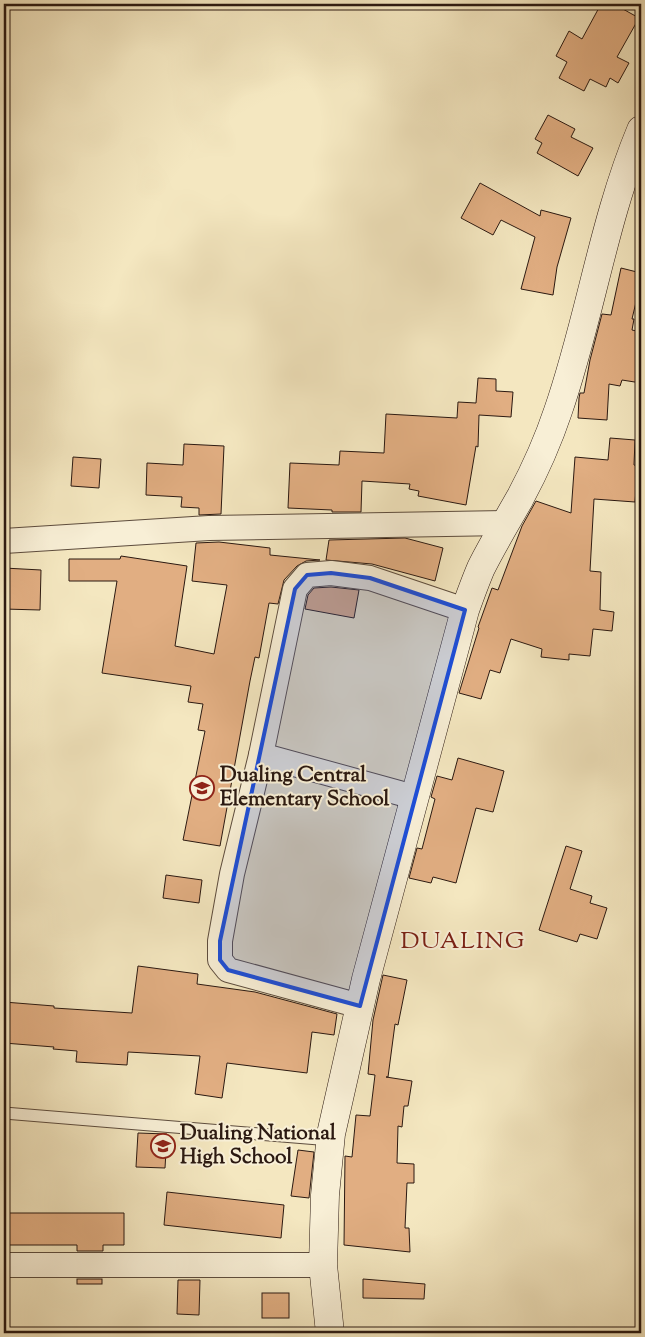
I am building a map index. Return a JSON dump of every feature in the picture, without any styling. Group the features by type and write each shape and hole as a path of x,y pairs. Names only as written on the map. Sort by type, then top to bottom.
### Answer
{"street":[{"path":"330,1333 323,1265 324,1195 331,1140 360,1006 414,797 465,610 481,568 520,498 544,448 558,410 583,328 609,222 641,130"},
{"path":"4,541 209,528 505,523"},
{"path":"360,1006 228,970 220,960 220,941 232,874 261,755 295,589 307,575 331,573 370,578 465,610"},
{"path":"261,755 414,797"},
{"path":"4,1265 323,1265"}],"lane":[{"path":"4,1113 331,1140"}],"highlighted area":[{"path":"331,573 370,578 465,610 360,1006 228,970 220,960 220,941 295,589 307,575"}],"building":[{"path":"601,4 614,4 639,18 617,57 629,63 618,83 610,78 606,87 590,79 584,91 559,78 567,62 556,56 569,31 582,39"},
{"path":"548,115 575,129 571,137 593,148 578,176 537,153 542,143 535,139"},
{"path":"480,183 540,216 541,210 571,218 557,267 553,295 521,289 535,237 501,220 493,235 461,218"},
{"path":"621,268 641,273 641,281 632,319 634,319 632,330 641,332 641,383 622,380 620,386 609,384 607,420 578,418 580,393 584,393 602,314 611,315"},
{"path":"478,378 496,379 496,391 513,392 511,417 479,415 478,447 476,446 466,505 418,496 419,491 409,489 410,484 362,481 361,512 332,512 332,510 288,508 290,463 339,465 340,451 384,453 386,414 457,418 458,402 476,403"},
{"path":"610,438 635,440 634,465 638,466 635,502 594,499 590,571 601,572 600,610 614,612 612,631 593,629 590,656 569,654 569,660 541,657 542,649 511,639 500,673 490,670 481,699 459,693 478,627 492,588 498,590 522,526 536,501 571,513 575,457 608,460"},
{"path":"184,444 224,446 221,514 199,515 199,508 181,507 182,497 146,495 147,463 183,465"},
{"path":"73,457 101,459 99,488 71,486"},
{"path":"405,538 443,548 435,581 372,564 326,560 329,540"},
{"path":"219,542 270,548 270,555 320,560 306,561 297,566 284,580 278,604 269,603 259,658 255,657 250,681 220,846 183,840 205,731 198,730 203,704 188,702 191,686 102,673 117,581 69,581 69,559 120,559 121,556 187,566 175,646 214,654 227,585 192,581 196,543"},
{"path":"4,568 41,570 40,610 4,609"},
{"path":"331,587 359,590 354,618 305,609 308,595 314,588"},
{"path":"458,758 504,771 493,812 476,808 456,883 433,877 431,883 409,878 417,848 422,849 435,799 431,797 437,776 452,780"},
{"path":"566,846 582,851 570,889 592,896 590,903 607,908 597,939 580,934 577,942 539,930"},
{"path":"166,875 202,880 199,903 163,898"},
{"path":"138,966 198,974 197,984 255,992 337,1014 334,1035 312,1032 307,1073 227,1063 222,1098 195,1094 200,1056 128,1052 127,1065 76,1062 77,1051 4,1043 4,1002 54,1006 54,1008 132,1013"},
{"path":"383,975 407,980 398,1025 395,1024 388,1077 386,1077 412,1081 408,1106 404,1106 402,1127 398,1126 397,1163 414,1164 414,1183 407,1183 405,1228 409,1228 410,1252 344,1245 345,1156 352,1157 356,1115 370,1116 375,1075 368,1074 373,1020"},
{"path":"138,1133 167,1134 165,1168 136,1167"},
{"path":"298,1150 314,1152 309,1198 291,1196"},
{"path":"167,1192 284,1205 281,1238 164,1225"},
{"path":"4,1213 124,1213 124,1245 103,1245 103,1251 77,1251 77,1245 4,1245"},
{"path":"77,1279 102,1279 102,1284 77,1284"},
{"path":"363,1279 425,1284 424,1299 363,1298"},
{"path":"178,1280 200,1280 199,1315 177,1314"},
{"path":"262,1293 289,1293 289,1318 262,1318"}],"place":[{"name":"Dualing Central Elementary School","path":"202,788"},
{"name":"Dualing National High School","path":"163,1146"}],"district":[{"name":"DUALING","path":"463,942"}]}
